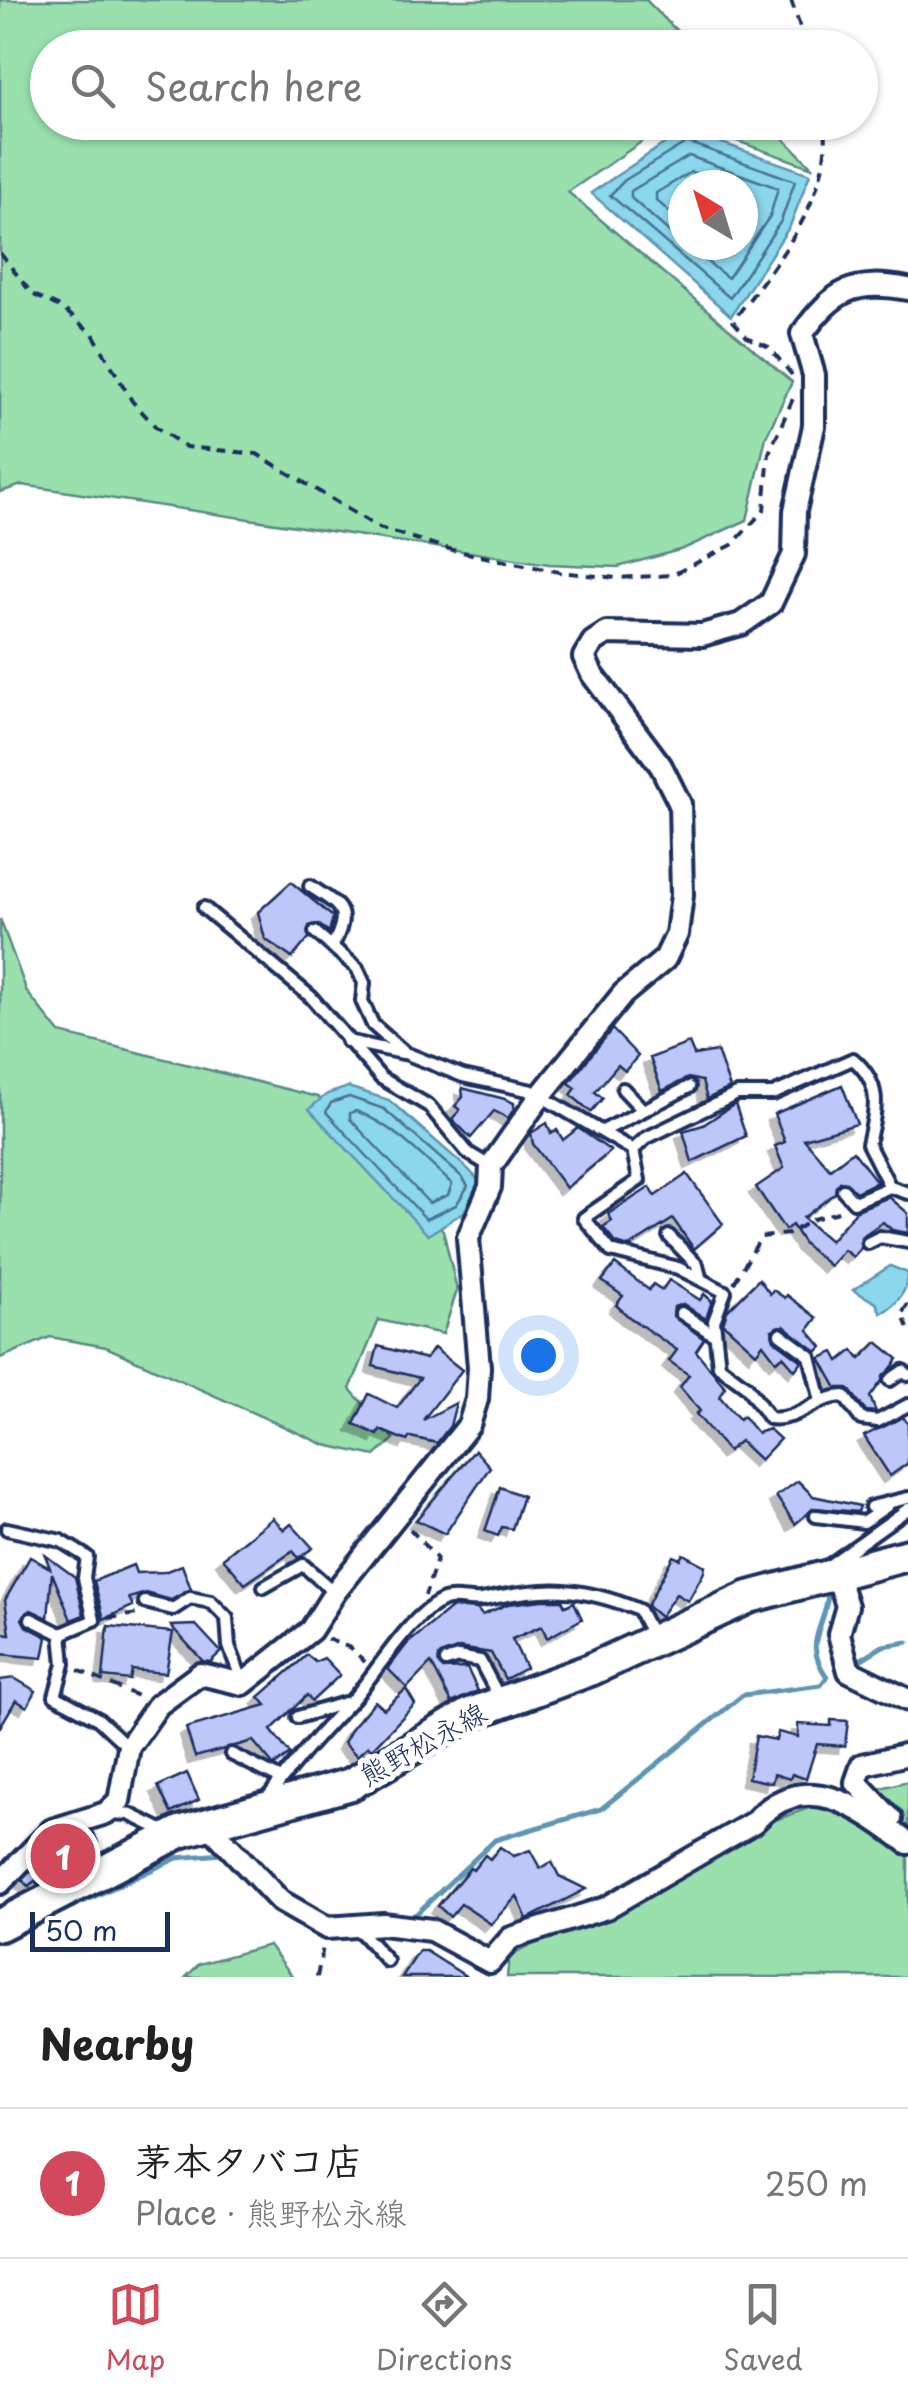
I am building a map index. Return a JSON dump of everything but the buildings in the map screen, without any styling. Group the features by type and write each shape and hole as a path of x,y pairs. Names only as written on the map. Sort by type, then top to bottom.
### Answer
{"main road":[{"name":"熊野松永線","path":"0,1925 172,1836 206,1822 352,1784 470,1714 656,1641 749,1597 908,1555"}],"street":[{"path":"0,1884 52,1830 106,1813 119,1800 129,1748 158,1705 200,1674 243,1684 311,1630 335,1592 469,1425 478,1399 479,1367 468,1238 490,1188 491,1166 541,1096 624,994 665,959 677,934 682,896 680,804 661,766 592,674 584,657 594,642 608,633 702,635 740,624 770,603 794,554 796,511 814,426 814,375 802,334 824,303 853,286 908,289"},
{"path":"827,1576 847,1606 839,1634 849,1671 908,1700"},
{"path":"903,1839 890,1815 870,1801 856,1782 862,1766 908,1754"},
{"path":"206,1822 280,1902 327,1928 383,1924 431,1930 490,1962 512,1938 606,1908 754,1822 773,1801 812,1790 876,1820 903,1839"}],"lane":[{"path":"310,886 342,913 344,922 332,946"},
{"path":"204,908 310,998 381,1078 428,1106 468,1154 491,1166"},
{"path":"315,932 357,968 364,983 362,1001 373,1025 405,1053"},
{"path":"346,1040 405,1053 464,1076 541,1096 633,1150 638,1180 584,1218 610,1251 700,1277 725,1292 714,1320 720,1366 747,1388 770,1418 782,1420 806,1410 820,1397 844,1396 862,1419 878,1421 908,1405"},
{"path":"633,1150 646,1138 737,1094 773,1094 853,1060 865,1070 879,1098 868,1144 890,1186 908,1193"},
{"path":"604,1132 641,1108 689,1086"},
{"path":"622,1089 641,1108"},
{"path":"843,1190 854,1202 890,1186"},
{"path":"668,1236 697,1265 700,1277"},
{"path":"868,1244 880,1237 908,1242"},
{"path":"682,1313 714,1336"},
{"path":"780,1334 810,1356 820,1397"},
{"path":"890,1380 903,1372 908,1375"},
{"path":"816,1516 864,1522 887,1506 908,1498"},
{"path":"871,1507 887,1506"},
{"path":"827,1576 832,1560 852,1551 908,1509"},
{"path":"7,1529 60,1541 87,1558 84,1578 94,1620 61,1634 31,1619"},
{"path":"264,1588 303,1565 335,1592"},
{"path":"260,1808 304,1747 351,1701 416,1619 446,1599 478,1601 508,1592 550,1588 639,1610 656,1641"},
{"path":"145,1602 173,1609 190,1598 210,1602 227,1618 230,1646 243,1684"},
{"path":"61,1634 64,1664 55,1696 98,1719 129,1748"},
{"path":"446,1661 458,1657 480,1661 501,1702"},
{"path":"298,1717 351,1701"},
{"path":"231,1754 281,1779"},
{"path":"106,1813 129,1814 172,1836"},
{"path":"356,1927 387,1961"}],"path":[{"path":"791,0 801,30"},
{"path":"0,253 32,294 62,308 94,334 132,401 156,427 186,448 257,454 379,528 456,551 559,572 616,578 672,575 732,545 764,510 769,453 800,380 769,348 748,337 733,322 801,228 826,140"},
{"path":"724,1301 761,1237 789,1234 813,1218 836,1216 854,1202"},
{"path":"908,1304 902,1314 908,1328"},
{"path":"394,1520 428,1544 437,1559 416,1619"},
{"path":"94,1620 173,1609"},
{"path":"320,1638 336,1639 352,1648 375,1672"},
{"path":"64,1664 158,1705"},
{"path":"317,1977 327,1928"}],"green space":[{"path":"0,0 646,0 676,30 30,30 30,140 644,140 568,192 792,382 766,437 747,520 683,549 618,567 549,564 22,485 0,492"},
{"path":"734,140 785,140 813,168"},
{"path":"0,919 27,992 60,1033 318,1097 443,1230 457,1290 443,1334 379,1320 350,1389 394,1439 375,1456 325,1445 106,1347 50,1337 0,1358"},
{"path":"908,1781 908,1977 507,1977 509,1957 758,1826 826,1802"},
{"path":"269,1945 293,1977 186,1977 199,1964"}],"water":[{"path":"670,140 713,140 810,174 790,226 731,316 591,193"},
{"path":"348,1087 389,1100 469,1170 479,1181 464,1212 428,1235 309,1109 327,1094"},
{"path":"890,1266 908,1273 906,1286 892,1306 881,1313 876,1303 853,1290"}],"waterway":[{"path":"403,1918 415,1915 495,1840 601,1809 743,1695 821,1685 827,1677 819,1664 815,1644 828,1592"},
{"path":"855,1663 883,1646 908,1642"},
{"path":"59,1913 177,1858 222,1854"},
{"path":"318,1914 347,1917"}],"place":[{"name":"茅本タバコ店","path":"63,1856"}]}
